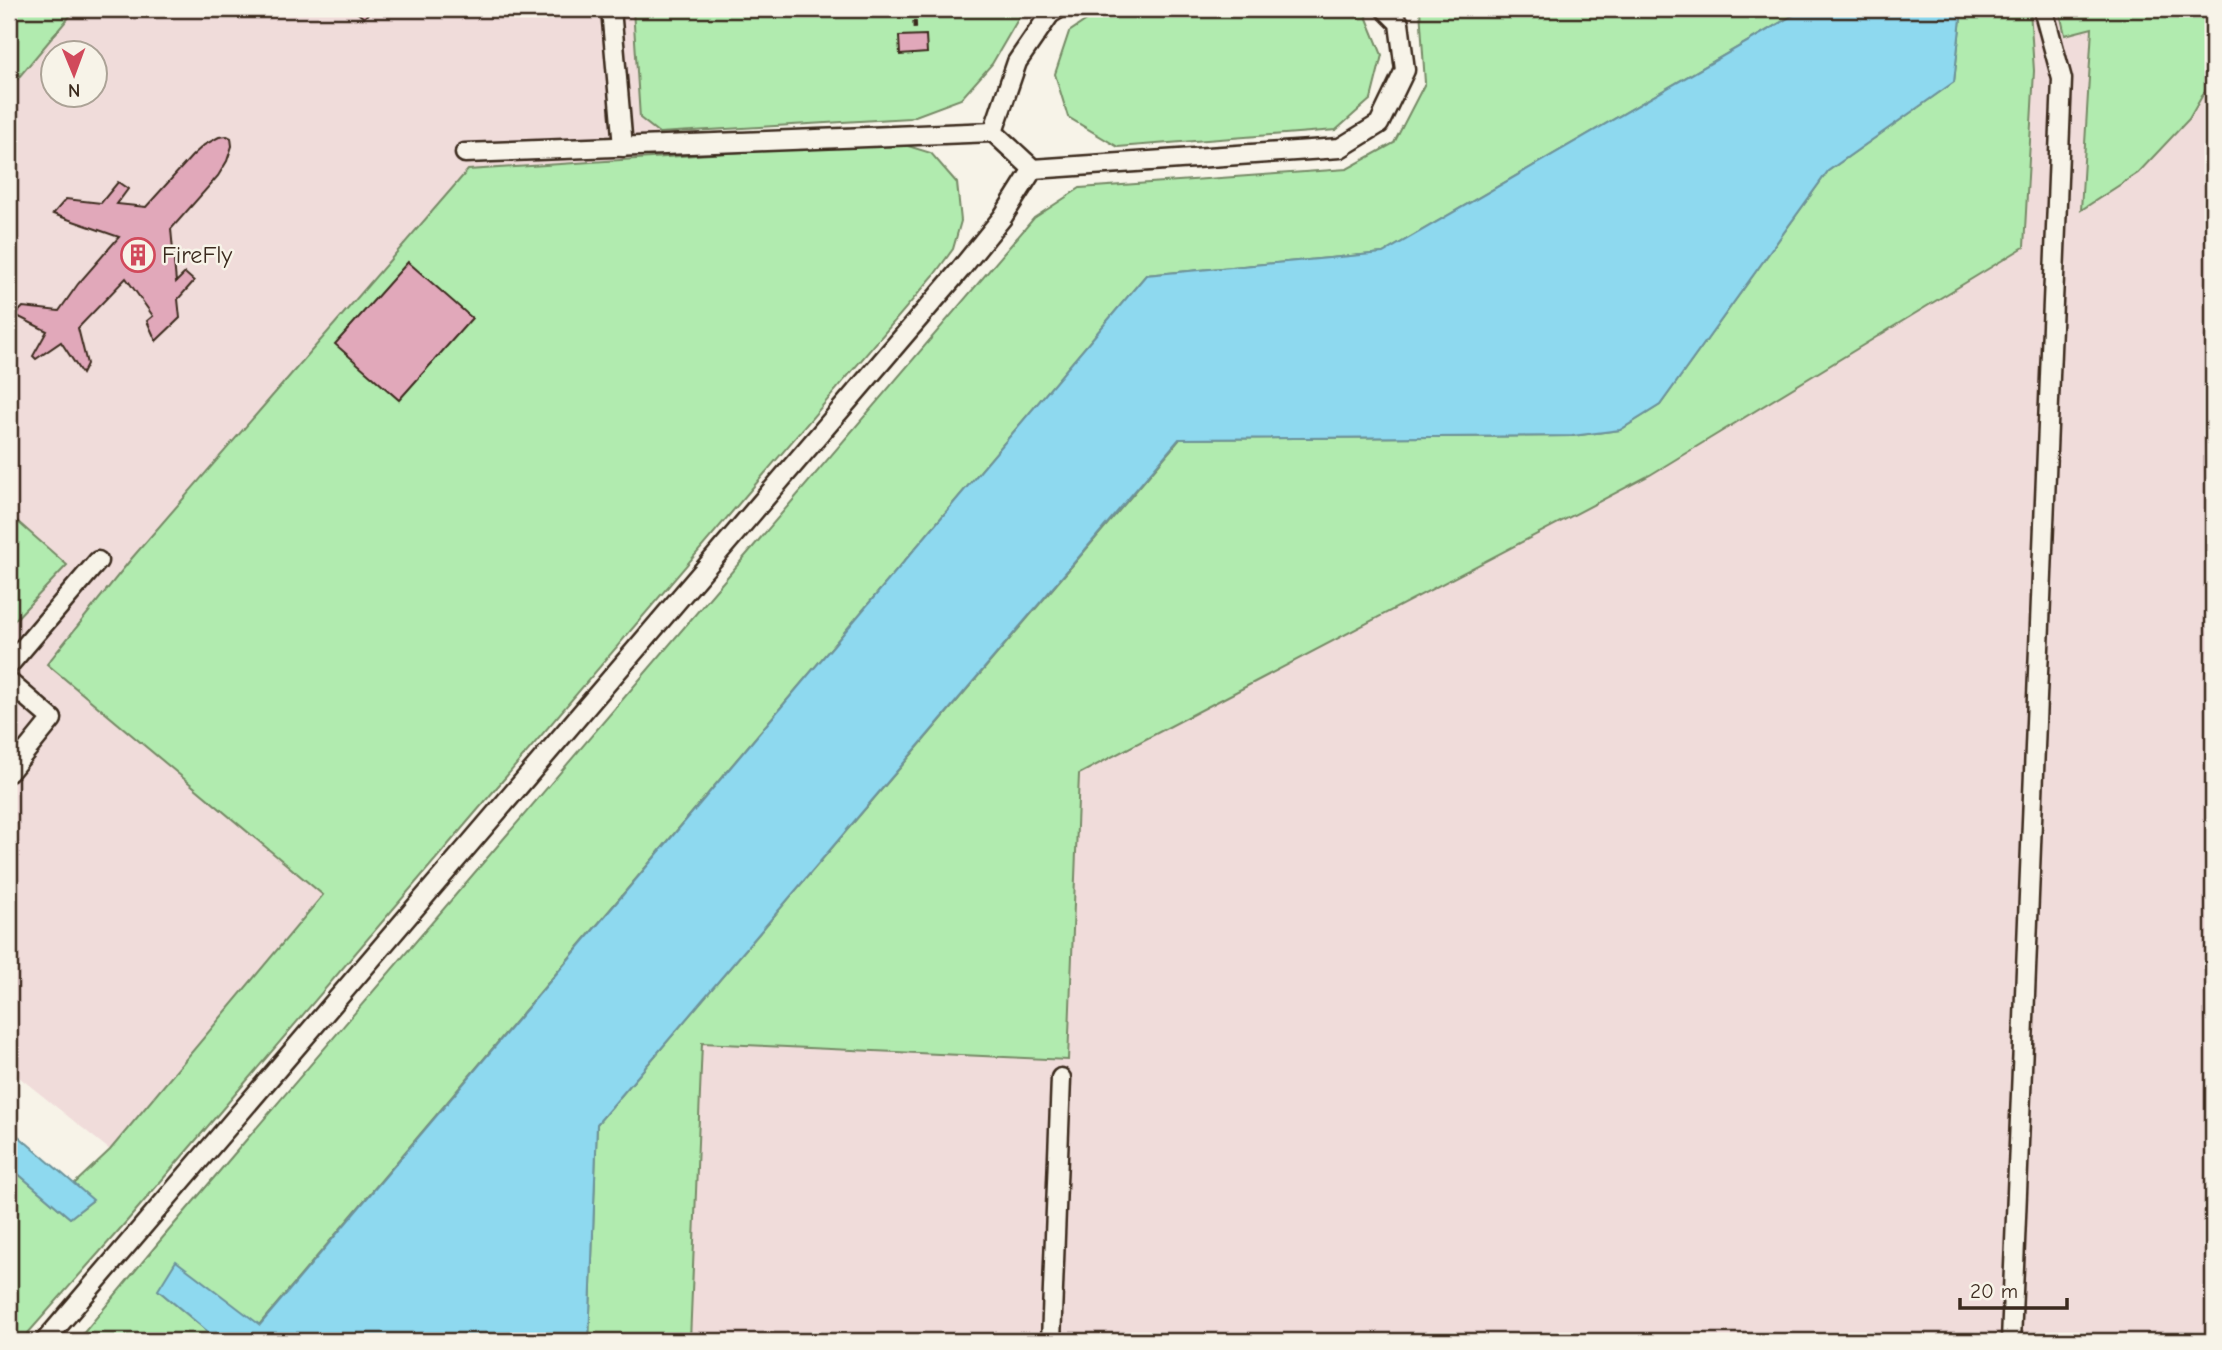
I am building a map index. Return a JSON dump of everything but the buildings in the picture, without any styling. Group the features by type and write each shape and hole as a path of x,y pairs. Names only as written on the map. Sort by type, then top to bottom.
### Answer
{"lane":[{"path":"611,9 623,147"},
{"path":"993,132 1017,62 1050,14 1058,9"},
{"path":"465,153 993,132 1033,169 1340,148 1379,124 1405,70 1399,23 1385,9"},
{"path":"2011,1341 2062,79 2043,9"},
{"path":"45,1341 960,270 1002,218 1033,169"},
{"path":"9,665 98,561"},
{"path":"9,682 52,719 9,772"},
{"path":"1051,1341 1061,1078"}],"path":[{"path":"914,9 915,30"}],"shaded area":[{"path":"9,9 662,9 690,279 412,788 110,1150 9,1069"},
{"path":"1962,9 2213,9 2213,1341 589,1341 597,1124 1180,439 1954,82"}],"green space":[{"path":"9,9 76,9 52,38 38,38 38,54 9,89"},
{"path":"633,9 1024,9 992,64 961,99 910,118 659,133 640,118"},
{"path":"1103,9 1360,9 1364,11 1382,55 1371,99 1336,130 1118,147 1068,117 1055,74 1069,32"},
{"path":"1420,9 1804,9 1383,253 1146,275 259,1325 158,1290 219,1341 77,1341 1034,218 1080,188 1347,169 1394,143 1425,83"},
{"path":"1962,9 2030,9 2034,71 2024,247 1650,475 1079,774 1068,1060 702,1043 690,1341 589,1341 597,1124 1180,439 1572,436 1620,430 1660,405 1828,171 1954,82"},
{"path":"2059,9 2213,9 2213,77 2189,119 2138,173 2081,210 2092,28 2065,35"},
{"path":"895,142 931,153 957,183 961,221 953,249 934,275 127,1221 21,1341 9,1341 9,1166 70,1218 92,1201 74,1184 110,1150 323,895 47,664 132,558 468,170"},
{"path":"9,514 67,565 10,625 9,624"}],"water":[{"path":"1804,9 1962,9 1954,82 1828,171 1660,405 1620,430 1572,436 1179,439 597,1124 589,1341 219,1341 158,1290 176,1261 260,1325 1146,275 1383,253"},
{"path":"9,1128 93,1200 70,1218 9,1166"}],"place":[{"name":"FireFly","path":"138,255"}]}
